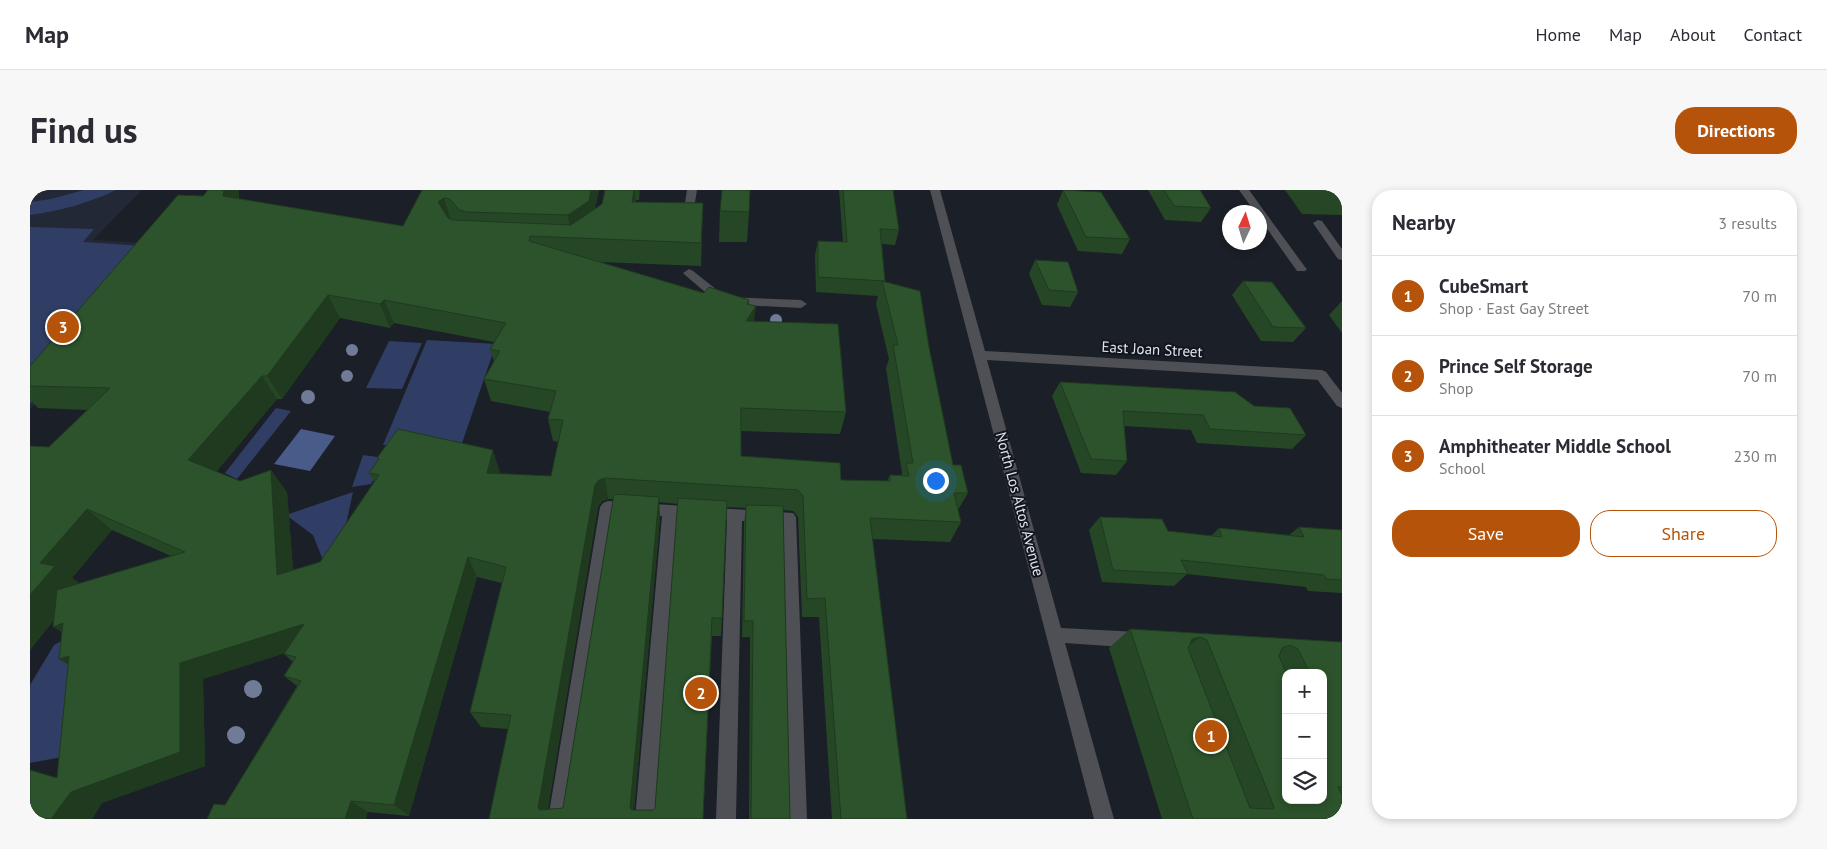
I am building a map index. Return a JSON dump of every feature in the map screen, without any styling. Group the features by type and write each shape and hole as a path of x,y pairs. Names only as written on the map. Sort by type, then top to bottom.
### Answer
{"street":[{"path":"664,205 690,206 692,190"},
{"name":"North Los Altos Avenue","path":"935,190 1104,819"},
{"path":"1244,190 1301,269"},
{"path":"1318,223 1342,257"},
{"path":"689,273 723,301 802,304"},
{"name":"East Joan Street","path":"980,355 1321,375 1342,403"},
{"path":"558,819 608,507 788,517 797,819"},
{"path":"645,819 670,510"},
{"path":"726,819 735,514"},
{"path":"1055,635 1154,640"}],"shaded area":[{"path":"30,190 142,190 93,240 161,244 30,410"},
{"path":"84,190 116,190 74,206 30,215 30,202 51,199"},
{"path":"30,227 94,229 83,242 159,247 30,404"},
{"path":"427,340 496,344 460,449 383,445"},
{"path":"389,341 422,343 402,389 366,388"},
{"path":"276,408 291,411 237,479 225,473"},
{"path":"301,429 335,436 310,471 274,464"},
{"path":"363,455 385,458 371,484 352,487"},
{"path":"353,492 338,562 326,568 313,535 286,515"},
{"path":"69,637 73,742 62,757 30,763 30,685 54,645"}],"building":[{"path":"208,190 224,190 223,196 403,226 422,190 591,190 589,201 568,215 467,212 459,210 450,199 444,198 438,202 448,218 453,220 571,225 602,204 605,190 634,190 632,202 703,203 701,243 530,236 529,241 704,293 709,287 749,300 747,304 756,306 746,321 838,324 846,412 741,408 741,456 840,463 841,480 890,481 890,475 909,476 906,463 913,463 893,345 898,345 882,281 920,291 929,347 953,465 961,465 968,493 954,493 961,522 870,518 907,819 841,819 825,598 807,599 803,496 798,490 605,478 599,480 595,485 538,808 540,810 563,808 614,494 659,497 630,808 632,810 653,810 655,808 678,498 727,501 722,618 712,618 703,819 489,819 511,715 470,712 506,567 468,557 394,805 351,801 345,819 207,819 214,804 225,805 301,681 284,676 296,657 284,654 304,624 180,663 180,752 71,792 51,819 30,819 30,770 57,778 69,656 59,659 63,623 53,627 57,590 185,552 87,509 40,563 55,566 30,595 30,446 49,447 110,388 30,386 30,366 178,195 203,196","holes":["328,295 380,304 384,300 506,323 490,349 500,351 484,379 556,391 548,419 563,420 551,476 487,473 493,450 398,429 377,458 379,459 369,473 379,475 320,562 277,575 271,470 240,481 188,460 262,376 267,376"]},
{"path":"722,190 750,190 749,212 720,211"},
{"path":"843,190 893,190 899,230 880,229 885,281 818,277 818,241 847,242"},
{"path":"1063,190 1101,192 1130,239 1086,237"},
{"path":"1164,190 1200,190 1211,208 1174,206"},
{"path":"1035,260 1068,262 1078,292 1049,290"},
{"path":"1243,281 1272,282 1306,328 1273,327"},
{"path":"1060,382 1235,392 1254,406 1290,408 1306,435 1210,429 1203,415 1123,411 1127,461 1091,459"},
{"path":"746,505 783,506 790,819 751,819 753,621 744,621"},
{"path":"1100,517 1162,519 1168,531 1222,537 1219,528 1304,537 1299,527 1342,530 1342,580 1326,579 1324,575 1181,560 1188,574 1113,570"},
{"path":"1130,629 1342,642 1342,787 1338,787 1342,795 1342,819 1193,819","holes":["1200,637 1207,640 1274,807 1273,809 1250,808 1188,648 1192,639"]}],"place":[{"name":"Amphitheater Middle School","path":"63,327"},
{"name":"Prince Self Storage","path":"701,693"},
{"name":"CubeSmart","path":"1211,736"}]}
